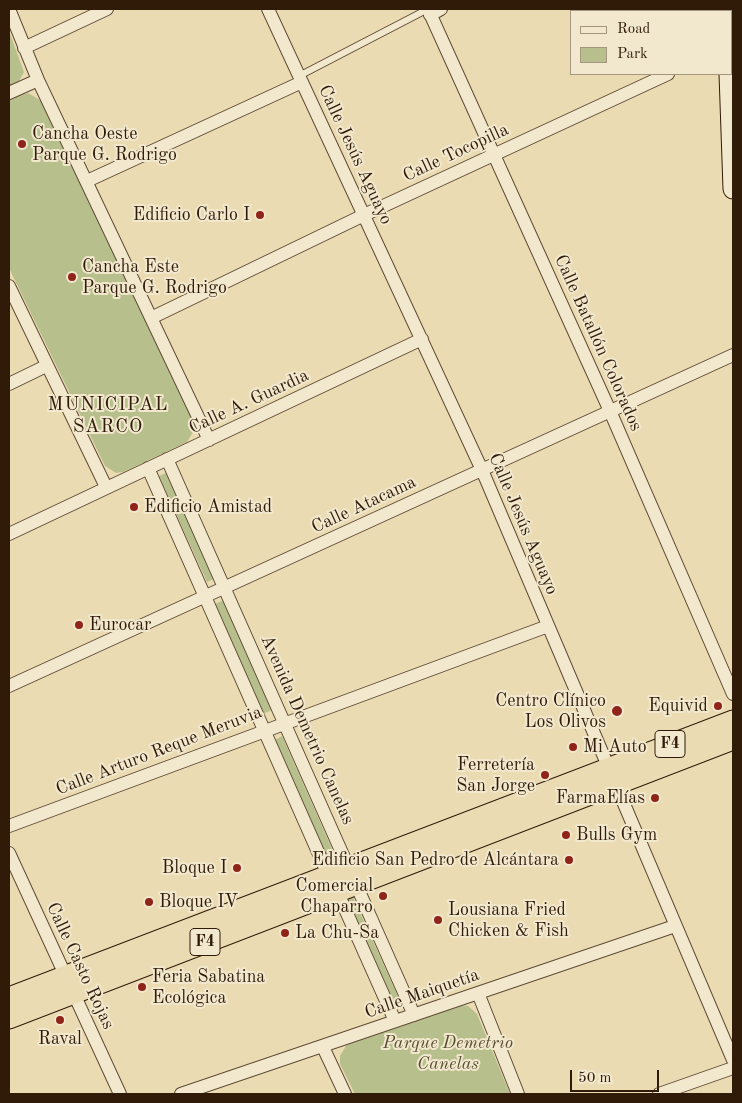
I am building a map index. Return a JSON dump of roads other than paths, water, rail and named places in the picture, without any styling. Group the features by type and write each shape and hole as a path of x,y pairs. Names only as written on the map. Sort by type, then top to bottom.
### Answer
{"highway":[{"name":"F4","path":"612,777 733,721"},
{"name":"F4","path":"9,1018 70,985 342,879 612,777 733,739"},
{"name":"F4","path":"9,998 70,985"}],"main road":[{"path":"728,75 733,189"}],"street":[{"path":"9,9 38,80 210,440"},
{"path":"24,48 107,9"},
{"name":"Calle Jesús Aguayo","path":"268,9 482,470 733,1060"},
{"name":"Calle Batallón Colorados","path":"432,10 493,154 610,411 733,694"},
{"name":"Calle Tocopilla","path":"152,318 364,215 666,75"},
{"path":"87,181 300,79"},
{"path":"9,93 38,80"},
{"path":"9,286 106,487"},
{"name":"Calle A. Guardia","path":"9,534 422,339"},
{"name":"Calle Atacama","path":"9,686 733,355"},
{"path":"9,384 46,366"},
{"name":"Avenida Demetrio Canelas","path":"167,459 284,723 395,1022"},
{"name":"Avenida Demetrio Canelas","path":"148,468 264,731 414,1015"},
{"name":"Calle Arturo Reque Meruvia","path":"9,826 548,626"},
{"name":"Calle Casto Rojas","path":"9,853 120,1094"},
{"name":"Calle Maiquetía","path":"181,1094 675,926"},
{"path":"478,993 518,1094"},
{"path":"323,1046 345,1094"},
{"path":"659,1094 733,1068"}],"lane":[{"path":"300,79 432,10"}],"place":[{"name":"Cancha Oeste Parque G. Rodrigo","path":"22,144"},
{"name":"Edificio Carlo I","path":"260,215"},
{"name":"Cancha Este Parque G. Rodrigo","path":"72,277"},
{"name":"Edificio Amistad","path":"134,507"},
{"name":"Eurocar","path":"79,625"},
{"name":"Equivid","path":"718,706"},
{"name":"Centro Clínico Los Olivos","path":"617,711"},
{"name":"Mi Auto","path":"573,747"},
{"name":"Ferretería San Jorge","path":"545,775"},
{"name":"FarmaElías","path":"655,798"},
{"name":"Bulls Gym","path":"566,835"},
{"name":"Edificio San Pedro de Alcántara","path":"569,860"},
{"name":"Bloque I","path":"237,868"},
{"name":"Comercial Chaparro","path":"383,896"},
{"name":"Bloque IV","path":"149,902"},
{"name":"Lousiana Fried Chicken & Fish","path":"438,920"},
{"name":"La Chu-Sa","path":"285,933"},
{"name":"Feria Sabatina Ecológica","path":"142,987"},
{"name":"Raval","path":"60,1020"}],"district":[{"name":"MUNICIPAL SARCO","path":"108,416"}],"park label":[{"name":"Parque Demetrio Canelas","path":"448,1053"}]}
